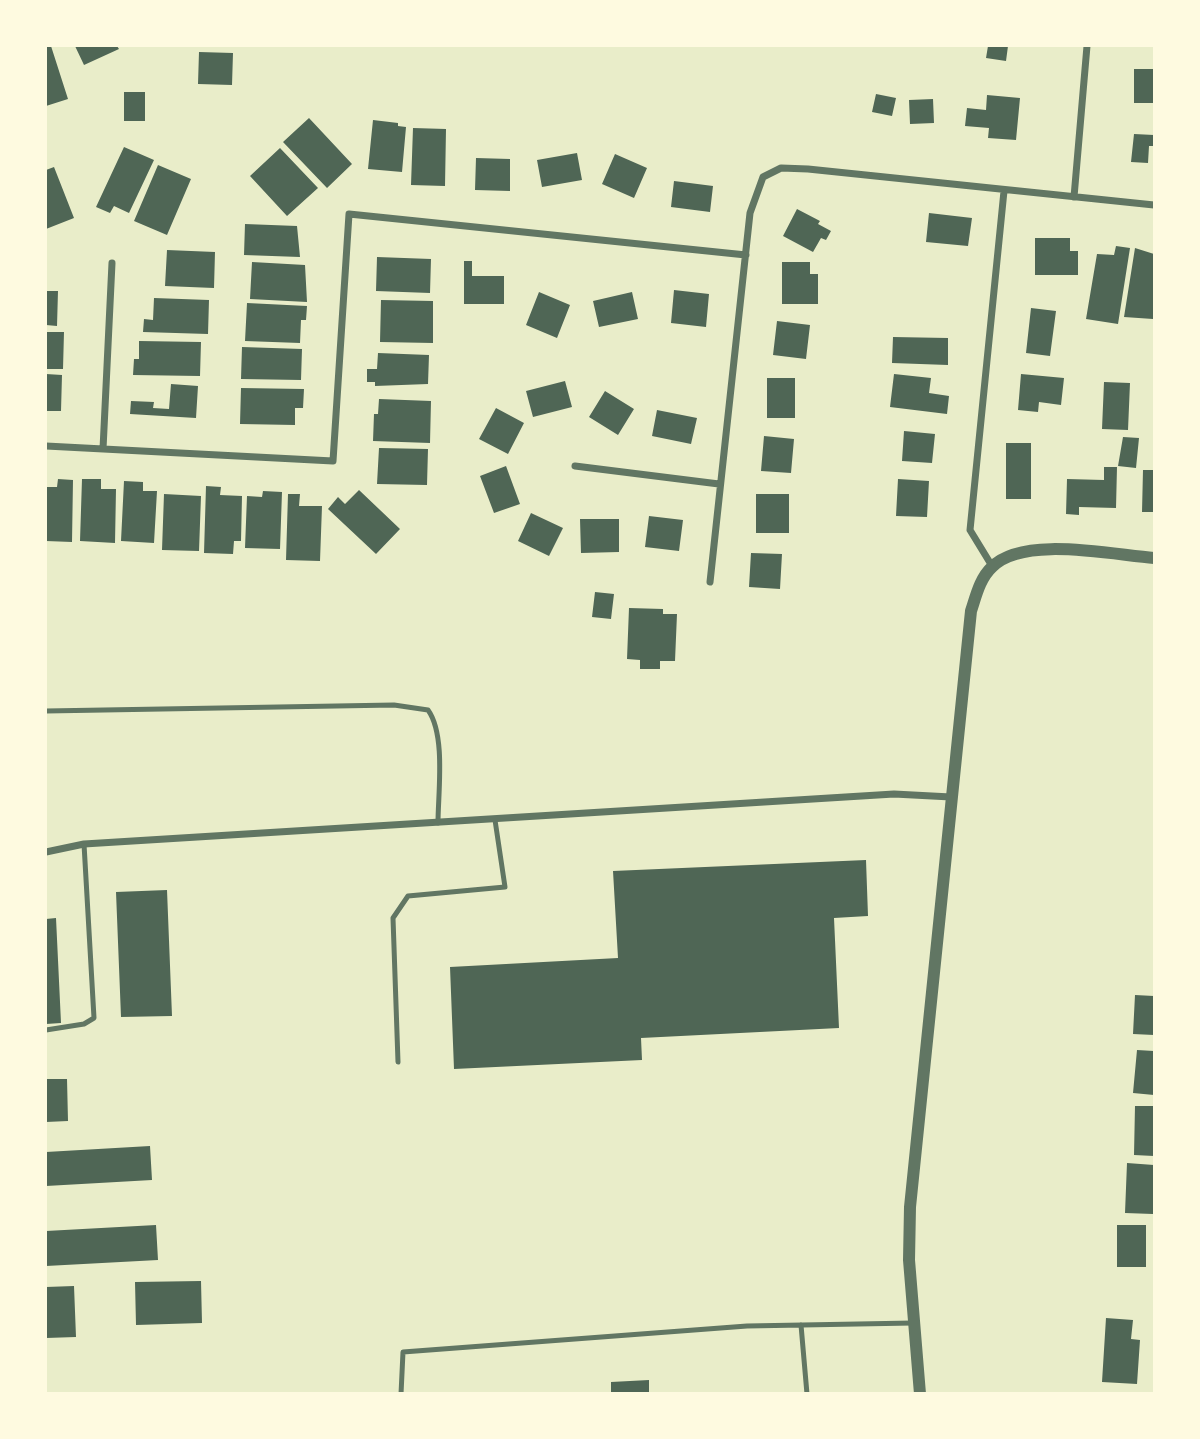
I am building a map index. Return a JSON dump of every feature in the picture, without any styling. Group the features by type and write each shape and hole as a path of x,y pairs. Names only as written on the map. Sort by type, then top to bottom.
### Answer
{"street":[{"path":"1074,197 1087,46"},
{"path":"710,582 746,254 754,194 763,177 781,168 808,169 1154,205"},
{"path":"992,566 970,530 1004,191"},
{"path":"46,446 333,461 349,214 746,254"},
{"path":"103,449 112,263"},
{"path":"575,466 719,484"},
{"path":"920,1394 909,1260 913,1167 971,611 979,586 992,566 1016,552 1048,549 1154,558"},
{"path":"46,852 84,845 894,794 951,797"}],"lane":[{"path":"46,711 394,705 428,710 438,738 438,823"},
{"path":"398,1062 393,918 408,897 505,887 495,820"},
{"path":"46,1030 84,1024 94,1018 84,845"},
{"path":"401,1394 403,1352 801,1325 913,1323"},
{"path":"801,1325 807,1394"}],"building":[{"path":"46,46 51,46 68,99 46,106"},
{"path":"75,46 117,46 119,49 84,65"},
{"path":"988,46 1008,46 1006,61 986,58"},
{"path":"199,52 233,53 232,85 198,84"},
{"path":"1134,69 1154,69 1154,103 1134,103"},
{"path":"124,92 145,92 145,121 124,121"},
{"path":"876,94 896,98 892,116 872,112"},
{"path":"987,95 1020,98 1016,140 988,138 989,128 965,126 967,108 986,110"},
{"path":"933,99 934,123 910,124 909,100"},
{"path":"309,118 352,164 327,188 283,142"},
{"path":"373,120 398,123 398,126 406,127 402,172 368,169"},
{"path":"413,128 446,129 445,186 411,185"},
{"path":"1134,134 1154,135 1154,146 1149,146 1148,163 1131,162"},
{"path":"124,147 154,160 129,213 114,206 110,213 96,207"},
{"path":"280,148 318,188 287,216 250,176"},
{"path":"577,153 582,180 542,187 537,160"},
{"path":"615,154 647,168 634,198 602,184"},
{"path":"476,158 510,159 510,191 475,190"},
{"path":"158,165 191,179 167,235 134,221"},
{"path":"54,167 74,218 46,229 46,170"},
{"path":"674,181 713,186 710,212 671,207"},
{"path":"797,209 820,221 818,224 831,231 826,240 821,238 813,252 783,236"},
{"path":"929,213 972,218 968,246 926,242"},
{"path":"245,224 297,226 300,257 244,255"},
{"path":"1035,238 1070,238 1070,251 1078,251 1078,275 1035,275"},
{"path":"1116,246 1130,248 1118,324 1086,319 1097,254 1114,255"},
{"path":"1135,248 1154,254 1153,319 1124,317"},
{"path":"167,250 215,252 214,288 165,286"},
{"path":"377,257 431,259 430,293 376,291"},
{"path":"464,261 472,261 472,276 504,276 504,304 464,304"},
{"path":"252,262 305,265 307,302 250,299"},
{"path":"782,262 810,262 810,274 818,274 818,304 782,304"},
{"path":"674,290 709,294 706,327 671,323"},
{"path":"46,291 58,291 57,326 46,325"},
{"path":"539,292 570,305 557,338 526,325"},
{"path":"632,292 638,319 599,327 593,301"},
{"path":"154,298 209,300 208,334 143,332 144,319 153,320"},
{"path":"381,300 433,301 433,343 380,342"},
{"path":"247,303 307,306 306,320 301,320 300,343 245,341"},
{"path":"1031,308 1056,311 1050,356 1026,353"},
{"path":"777,321 810,325 806,359 773,355"},
{"path":"46,332 64,332 63,369 46,369"},
{"path":"893,337 948,338 948,365 892,363"},
{"path":"139,341 201,342 200,376 133,375 134,359 139,359"},
{"path":"242,347 302,349 301,380 241,379"},
{"path":"378,353 429,355 428,384 375,386 375,382 367,382 367,369 377,369"},
{"path":"46,374 62,375 61,411 46,411"},
{"path":"894,374 931,378 929,393 949,396 947,414 890,407"},
{"path":"1021,374 1064,378 1061,405 1039,402 1038,412 1018,410"},
{"path":"767,378 795,378 795,418 767,418"},
{"path":"565,381 572,407 533,417 526,391"},
{"path":"1104,382 1130,383 1128,430 1102,429"},
{"path":"171,384 198,386 196,418 130,414 131,401 154,402 153,408 169,409"},
{"path":"241,388 304,389 303,408 295,408 295,425 240,424"},
{"path":"605,391 634,409 618,435 589,417"},
{"path":"379,399 431,401 430,443 373,441 374,414 378,414"},
{"path":"496,408 524,423 508,454 479,439"},
{"path":"657,410 697,418 691,444 652,436"},
{"path":"904,431 935,434 932,463 902,461"},
{"path":"764,436 794,439 791,473 761,471"},
{"path":"1123,437 1139,438 1136,468 1118,466"},
{"path":"1006,443 1031,443 1031,499 1006,499"},
{"path":"379,448 428,449 427,485 377,484"},
{"path":"506,466 520,504 494,513 480,476"},
{"path":"1104,467 1117,467 1116,508 1079,507 1079,515 1066,514 1067,479 1104,480"},
{"path":"1143,470 1154,470 1154,512 1142,512"},
{"path":"58,479 73,480 72,542 46,541 46,487 57,487"},
{"path":"82,479 101,479 101,489 116,489 115,543 80,541"},
{"path":"898,479 929,481 927,517 896,516"},
{"path":"124,481 143,482 143,491 157,491 154,543 121,541"},
{"path":"206,486 221,487 220,495 242,496 241,541 234,541 233,554 204,553"},
{"path":"359,490 400,529 376,554 328,509 338,497 345,504"},
{"path":"263,491 282,492 280,549 245,548 247,496 262,497"},
{"path":"164,494 201,496 199,551 162,550"},
{"path":"288,494 300,494 299,506 322,506 320,561 286,560"},
{"path":"756,494 789,494 789,533 756,533"},
{"path":"531,513 563,528 549,556 518,541"},
{"path":"649,516 683,520 679,551 645,547"},
{"path":"580,519 619,519 619,552 581,553"},
{"path":"751,553 782,554 780,589 749,587"},
{"path":"595,592 614,594 611,619 592,617"},
{"path":"629,608 663,609 663,614 677,614 675,661 660,661 660,669 640,669 640,660 627,659"},
{"path":"866,860 868,916 834,918 839,1028 641,1038 642,1060 454,1069 450,967 618,958 613,871"},
{"path":"167,890 172,1016 121,1017 116,892"},
{"path":"56,918 61,1023 46,1024 46,919"},
{"path":"1135,995 1154,996 1154,1035 1133,1034"},
{"path":"1137,1050 1154,1051 1154,1095 1133,1093"},
{"path":"46,1079 67,1079 68,1121 46,1122"},
{"path":"1135,1106 1154,1106 1154,1156 1134,1155"},
{"path":"150,1146 152,1180 46,1186 46,1152"},
{"path":"1127,1163 1154,1165 1153,1214 1125,1213"},
{"path":"156,1225 158,1260 46,1266 46,1231"},
{"path":"1117,1225 1146,1225 1146,1267 1117,1267"},
{"path":"201,1281 202,1323 136,1325 135,1282"},
{"path":"74,1286 76,1337 46,1338 46,1287"},
{"path":"1106,1318 1133,1320 1131,1339 1140,1340 1137,1384 1102,1382"},
{"path":"649,1380 649,1394 611,1394 611,1382"}]}
